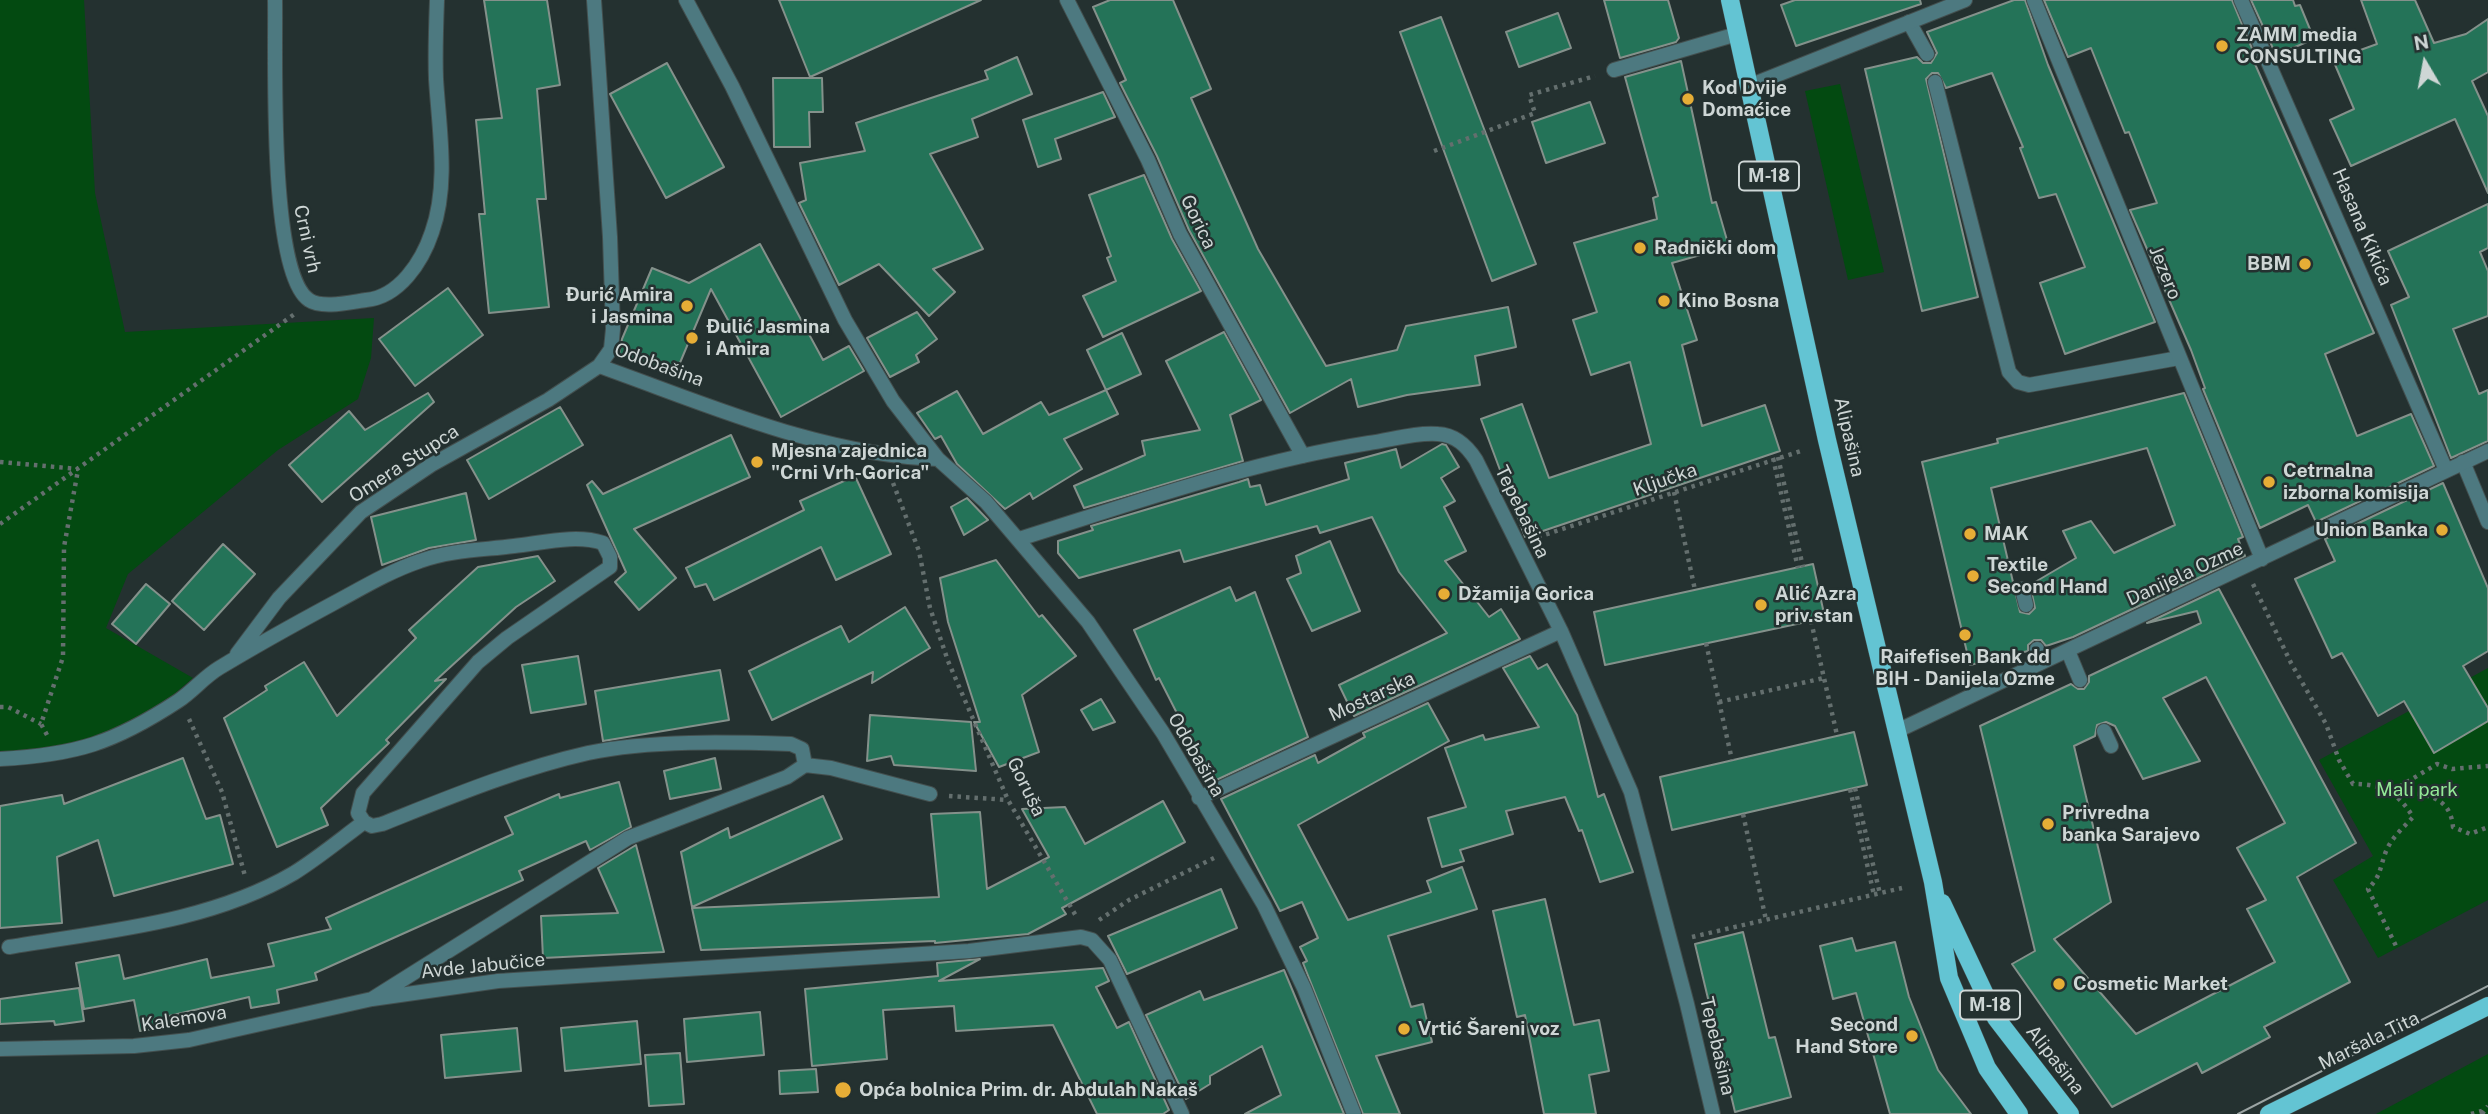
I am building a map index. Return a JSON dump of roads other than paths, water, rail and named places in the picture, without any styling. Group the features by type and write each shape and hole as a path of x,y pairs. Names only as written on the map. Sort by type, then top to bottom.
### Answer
{"main road":[{"name":"Alipašina","path":"1730,0 1828,440 1933,882 1949,978 1987,1068 2019,1114"},
{"name":"Alipašina","path":"1933,882 1996,1018 2070,1114"},
{"name":"Maršala Tita","path":"2269,1114 2488,1006"}],"street":[{"name":"Crni vrh","path":"275,0 278,196 290,266 300,293 311,302 330,304 385,296 410,273 432,233 441,184 436,67 437,0"},
{"name":"Odobašina","path":"594,0 613,329 611,349 599,366 796,435 882,454 938,459"},
{"name":"Odobašina","path":"686,0 744,110 845,320 894,401 938,459 986,502 1088,622 1163,733 1264,905 1304,988 1354,1114"},
{"name":"Gorica","path":"1067,0 1148,160 1180,234 1303,456"},
{"path":"1749,86 1965,0"},
{"name":"Jezero","path":"2034,0 2262,559"},
{"name":"Hasana Kikića","path":"2241,0 2446,470"},
{"path":"1909,22 1927,54"},
{"path":"1614,70 1737,34"},
{"path":"1935,82 2009,372 2018,382 2029,386 2179,358"},
{"name":"Omera Stupca","path":"231,660 279,598 361,512 431,465 548,400 599,366"},
{"name":"Tepebašina","path":"1019,539 1153,496 1303,456 1426,434 1438,434 1460,441 1476,460 1560,631 1631,792 1688,1003 1713,1114"},
{"name":"Danijela Ozme","path":"1897,731 2488,451"},
{"path":"2463,462 2488,523"},
{"name":"Omera Stupca","path":"0,759 88,749 120,736 181,699 231,660 389,573 422,560 464,551 580,539 603,543 610,557 610,567 507,638 478,662 363,793 358,813 364,822"},
{"path":"2022,589 2026,605"},
{"name":"Mostarska","path":"1199,798 1560,631"},
{"path":"2037,649 2040,663"},
{"path":"2067,651 2080,680"},
{"path":"2104,731 2111,746"},
{"path":"9,947 163,922 249,893 294,873 364,822 372,827 382,824 523,769 592,752 687,743 791,744 802,749 805,765 831,768 930,794"},
{"name":"Avde Jabučice","path":"372,999 628,838 797,772 805,765"},
{"name":"Avde Jabučice","path":"372,999 498,981 969,951 1070,937 1092,940 1110,960 1182,1114"},
{"name":"Kalemova","path":"0,1049 134,1046 189,1040 372,999"}],"tram line":[{"path":"2238,1114 2488,986"}],"place":[{"name":"ZAMM media CONSULTING","path":"2222,46"},
{"name":"Kod Dvije Domaćice","path":"1688,99"},
{"name":"Radnički dom","path":"1640,248"},
{"name":"BBM","path":"2305,264"},
{"name":"Kino Bosna","path":"1664,301"},
{"name":"Đurić Amira i Jasmina","path":"687,306"},
{"name":"Đulić Jasmina i Amira","path":"692,338"},
{"name":"Mjesna zajednica \"Crni Vrh-Gorica\"","path":"757,462"},
{"name":"Cetrnalna izborna komisija","path":"2269,482"},
{"name":"Union Banka","path":"2442,530"},
{"name":"MAK","path":"1970,534"},
{"name":"Textile Second Hand","path":"1973,576"},
{"name":"Džamija Gorica","path":"1444,594"},
{"name":"Alić Azra priv.stan","path":"1761,605"},
{"name":"Raifefisen Bank dd BIH - Danijela Ozme","path":"1965,635"},
{"name":"Privredna banka Sarajevo","path":"2048,824"},
{"name":"Cosmetic Market","path":"2059,984"},
{"name":"Vrtić Šareni voz","path":"1404,1029"},
{"name":"Second Hand Store","path":"1912,1036"},
{"name":"Opća bolnica Prim. dr. Abdulah Nakaš","path":"843,1090"}],"park label":[{"name":"Mali park","path":"2417,790"}]}
